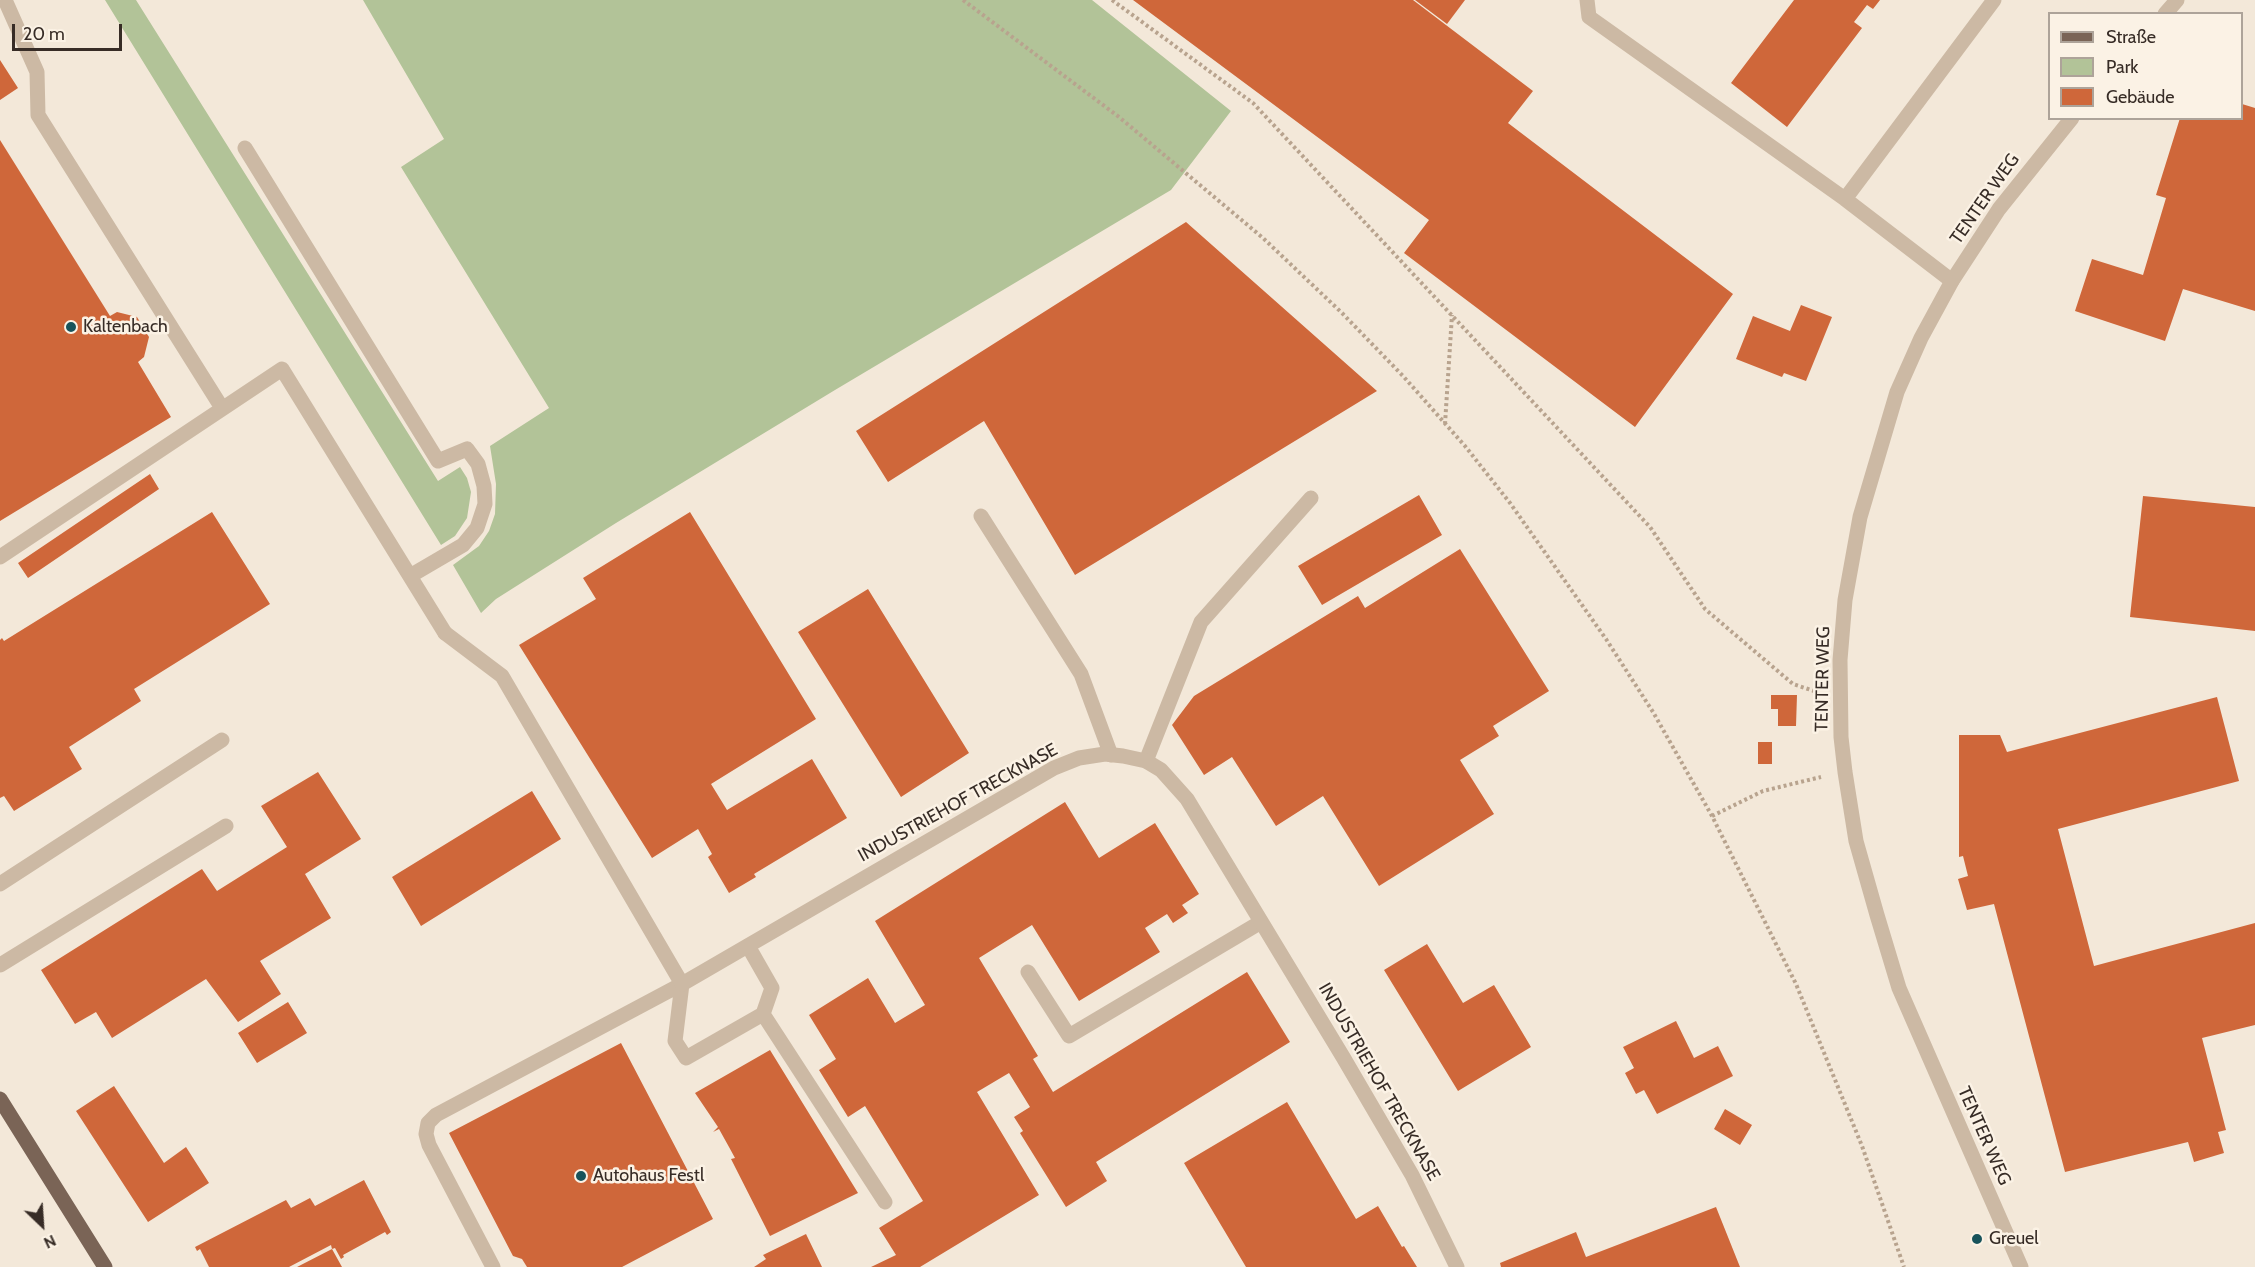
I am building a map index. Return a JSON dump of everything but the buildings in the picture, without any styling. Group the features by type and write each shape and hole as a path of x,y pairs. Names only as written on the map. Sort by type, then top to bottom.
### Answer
{"main road":[{"path":"0,1099 105,1267"}],"street":[{"path":"6,0 37,72 38,115 222,408"},
{"path":"1587,0 1588,17 1845,200 1952,281"},
{"path":"1845,200 1994,0"},
{"path":"2167,12 2177,0"},
{"name":"TENTER WEG","path":"2021,1267 1899,988 1856,841 1841,737 1840,660 1845,600 1860,517 1897,392 1921,338 1952,281 1999,209 2070,120"},
{"path":"245,148 438,461 467,449 478,464 484,486 485,504 477,528 463,546 410,576"},
{"path":"0,557 282,369 445,633 502,676 682,984 675,1041 686,1058 763,1014 772,988 748,946"},
{"path":"1146,761 1201,622 1311,498"},
{"path":"981,516 1081,674 1111,755"},
{"path":"0,884 222,740"},
{"name":"INDUSTRIEHOF TRECKNASE","path":"493,1267 429,1145 426,1134 428,1123 436,1115 682,984 1054,768 1079,758 1111,755 1146,761 1161,770 1187,800 1412,1175 1457,1267"},
{"path":"0,965 226,826"},
{"path":"1028,972 1069,1036 1261,922"},
{"path":"763,1014 885,1202"}],"path":[{"path":"963,0 1119,117 1263,238 1342,313 1403,376 1510,503 1557,567 1653,712 1712,816 1796,984 1862,1146 1904,1267"},
{"path":"1112,0 1253,103 1650,527 1705,609 1793,684 1841,700"},
{"path":"1445,424 1452,315"},
{"path":"1712,816 1763,791 1845,772"}],"green space":[{"path":"105,0 136,0 438,481 460,467 467,478 471,492 467,518 455,536 441,545"},
{"path":"363,0 1092,0 1231,111 1171,190 616,523 496,599 481,613 453,565 479,546 489,531 495,514 496,484 490,446 549,408 401,167 444,139"}],"place":[{"name":"Kaltenbach","path":"71,327"},
{"name":"Autohaus Festl","path":"581,1176"},
{"name":"Greuel","path":"1977,1239"}]}
